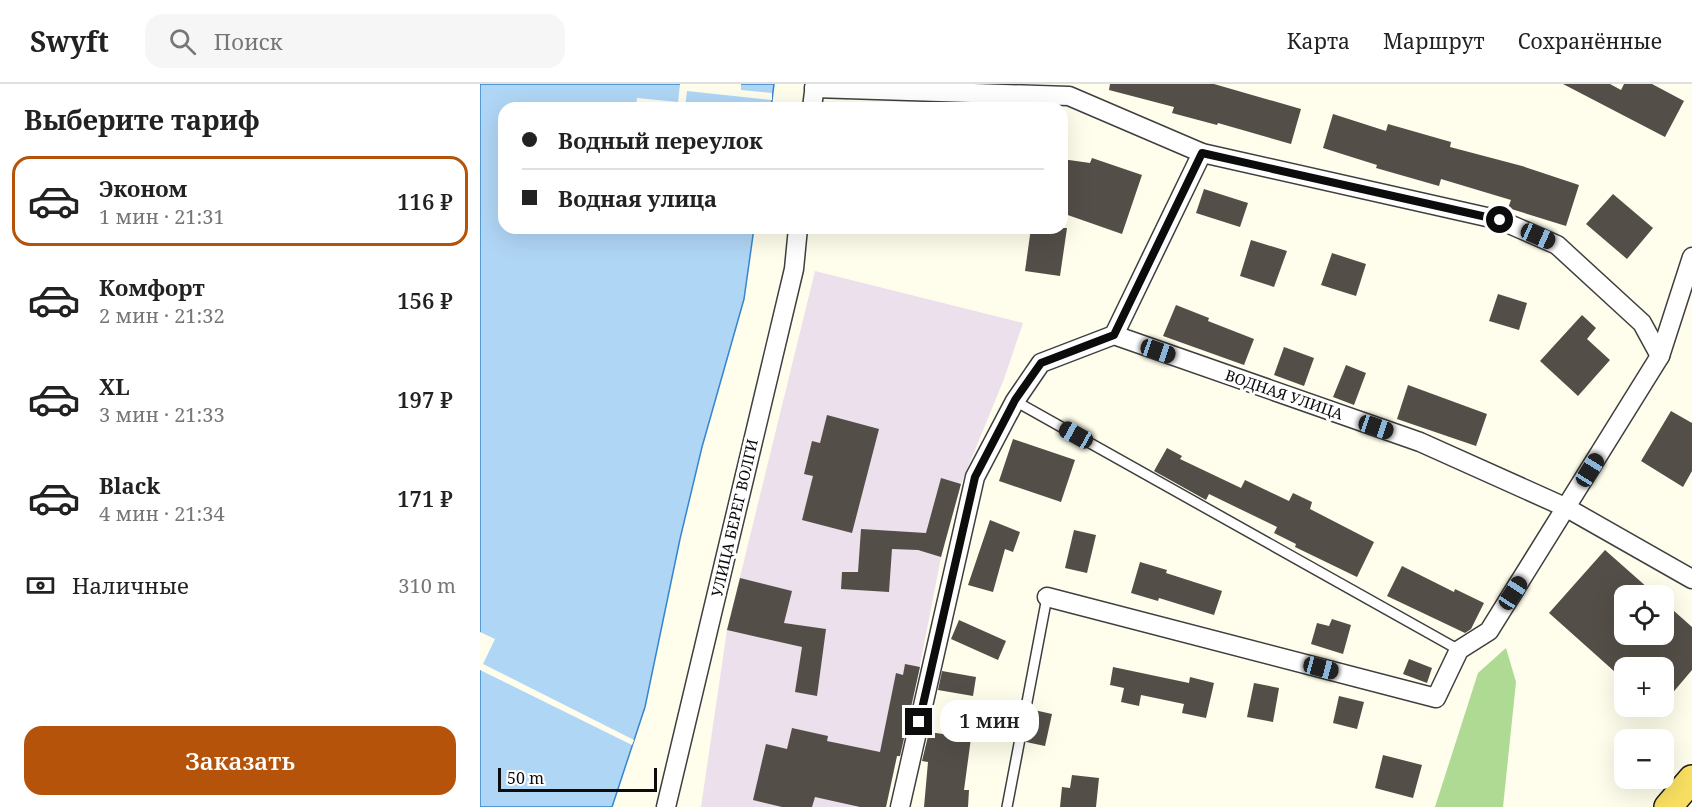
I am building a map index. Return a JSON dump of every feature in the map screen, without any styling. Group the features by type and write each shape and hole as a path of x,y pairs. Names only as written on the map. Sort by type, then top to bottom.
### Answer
{"main road":[{"path":"1668,807 1692,779"}],"street":[{"path":"813,102 814,86 1069,96 1202,153 1500,220 1557,245 1642,323 1660,356"},
{"path":"900,807 975,477 1015,400 1041,363 1114,335 1202,153"},
{"name":"УЛИЦА БЕРЕГ ВОЛГИ","path":"666,807 794,269 797,234"},
{"path":"1047,597 1436,698 1459,650 1489,631 1660,356 1692,257"},
{"name":"ВОДНАЯ УЛИЦА","path":"1114,335 1420,442 1567,508 1692,579"}],"lane":[{"path":"1015,400 1459,650"},
{"path":"1007,807 1047,597"}],"shaded area":[{"path":"815,271 1023,323 1004,379 961,484 941,557 902,757 897,756 886,807 701,807 727,630"}],"green space":[{"path":"1506,648 1516,682 1503,807 1435,807 1478,673"}],"water":[{"path":"480,84 774,84 772,102 498,102 498,234 753,234 744,299 702,447 645,707 612,807 480,807"}],"pier":[{"path":"680,84 741,84 741,90 772,93 772,100 687,91 686,102 678,102"},
{"path":"637,98 678,102 637,102"},
{"path":"480,632 495,639 483,664 634,740 632,745 480,670"}],"building":[{"path":"1110,84 1214,84 1301,109 1291,144 1218,123 1217,125 1172,113 1174,107 1109,90"},
{"path":"1563,84 1610,84 1621,90 1624,84 1652,84 1684,101 1665,137"},
{"path":"1333,114 1386,131 1388,124 1451,142 1450,147 1522,166 1579,185 1566,226 1508,208 1511,200 1441,179 1439,186 1376,168 1377,165 1323,148"},
{"path":"1092,158 1142,175 1122,234 1068,215 1068,160 1090,163"},
{"path":"1204,189 1248,203 1240,227 1196,213"},
{"path":"1613,194 1653,228 1627,259 1586,224"},
{"path":"1030,234 1066,234 1060,276 1025,271"},
{"path":"1251,240 1287,251 1274,287 1240,276"},
{"path":"1332,253 1366,264 1356,296 1321,285"},
{"path":"1498,294 1527,303 1519,330 1489,321"},
{"path":"1176,305 1209,318 1208,321 1254,339 1244,365 1163,336"},
{"path":"1582,315 1596,328 1587,339 1610,360 1578,396 1540,361"},
{"path":"1284,347 1314,358 1304,386 1274,375"},
{"path":"1346,365 1366,373 1354,405 1333,397"},
{"path":"1408,385 1487,414 1476,446 1397,419"},
{"path":"1671,411 1692,423 1692,471 1683,487 1641,461"},
{"path":"827,415 879,429 852,533 802,520 813,476 804,474 812,441 820,443"},
{"path":"1013,439 1075,460 1061,502 999,481"},
{"path":"1167,448 1182,456 1180,459 1241,488 1245,480 1289,501 1293,493 1312,502 1310,509 1374,542 1357,577 1295,547 1296,544 1274,533 1277,527 1209,494 1206,500 1154,471"},
{"path":"941,478 961,484 941,557 918,550 892,549 889,592 841,589 842,572 858,572 861,529 926,533"},
{"path":"990,520 1020,532 1013,552 1005,549 993,592 968,585"},
{"path":"1074,530 1096,535 1087,573 1065,568"},
{"path":"1605,550 1645,585 1614,585 1614,645 1674,645 1674,611 1692,627 1692,670 1674,691 1674,657 1614,657 1614,671 1549,613"},
{"path":"1140,562 1222,591 1214,615 1159,598 1158,601 1131,593"},
{"path":"1402,566 1454,592 1455,589 1484,603 1471,629 1465,633 1387,596"},
{"path":"740,578 792,591 784,623 826,629 817,696 795,692 802,647 727,630"},
{"path":"1332,619 1351,625 1343,654 1311,644 1317,623 1329,626"},
{"path":"959,620 1006,641 998,660 951,639"},
{"path":"1409,659 1432,668 1427,683 1403,674"},
{"path":"905,664 920,667 886,807 860,807 815,797 812,807 782,807 753,800 766,744 787,749 792,728 828,736 827,741 880,752 896,673 903,675"},
{"path":"1113,667 1189,683 1190,677 1214,683 1206,718 1182,713 1184,704 1141,695 1139,706 1121,702 1124,688 1110,685"},
{"path":"942,671 976,677 973,696 938,690"},
{"path":"1254,683 1279,688 1273,722 1247,717"},
{"path":"1339,696 1364,702 1357,729 1333,723"},
{"path":"1034,710 1052,714 1045,746 1026,742"},
{"path":"929,732 971,738 964,790 969,790 968,807 924,807 928,762 922,761"},
{"path":"1383,755 1422,765 1413,798 1375,788"},
{"path":"1072,775 1099,778 1096,807 1060,807 1062,787 1070,788"}],"route":[{"path":"919,722 975,477 1015,400 1041,363 1114,335 1202,153 1500,220"}]}
